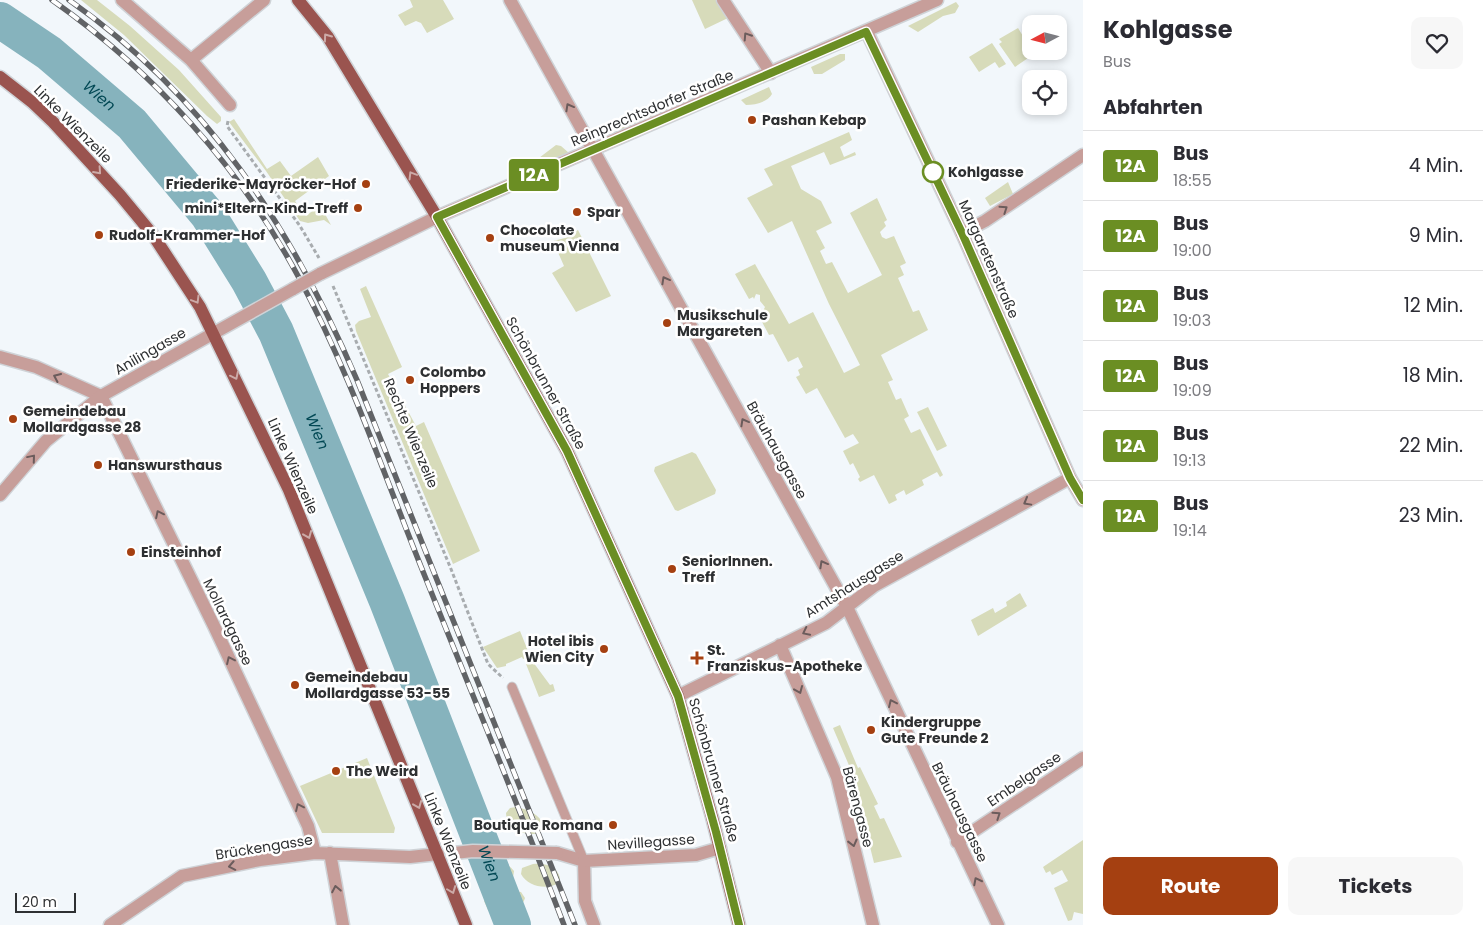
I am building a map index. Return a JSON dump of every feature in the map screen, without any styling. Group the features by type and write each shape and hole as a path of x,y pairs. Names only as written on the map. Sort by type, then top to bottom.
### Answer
{"main road":[{"name":"Schönbrunner Straße","path":"298,0 328,37 437,217 567,451 678,696 739,925"},
{"name":"Linke Wienzeile","path":"0,77 32,102 53,122 120,195 152,235 180,275 214,332 289,490 466,925"}],"street":[{"path":"122,0 191,60 230,105"},
{"path":"191,60 264,0"},
{"path":"723,0 771,73"},
{"name":"Reinprechtsdorfer Straße","path":"235,321 323,273 437,217 866,32 922,3 937,0"},
{"name":"Bräuhausgasse","path":"516,2 593,150 847,607 998,925"},
{"name":"Margaretenstraße","path":"866,32 962,233 1070,478 1083,500"},
{"path":"962,233 985,221 1083,155"},
{"name":"Anilingasse","path":"0,495 46,441 101,396 235,321"},
{"path":"0,357 36,367 101,396"},
{"name":"Mollardgasse","path":"101,396 304,818 315,853"},
{"name":"Amtshausgasse","path":"678,696 826,623 874,586 1070,478"},
{"name":"Bärengasse","path":"780,645 837,777 872,925"},
{"name":"Embelgasse","path":"957,842 1083,758"},
{"name":"Nevillegasse","path":"557,853 584,861 696,855 720,848"},
{"name":"Brückengasse","path":"110,925 182,876 260,860 315,853 410,857 473,851 557,853"},
{"path":"330,853 343,925"},
{"path":"584,861 585,901 594,925"}],"lane":[{"path":"512,687 584,861"}],"path":[{"name":"Rechte Wienzeile","path":"230,105 227,126 300,226 323,273 447,560 488,664 512,687"}],"green space":[{"path":"81,0 97,0 130,26 179,70 221,117 221,121 217,124 207,116 124,35"},
{"path":"410,0 443,0 454,19 427,33 421,23 416,21 405,26 398,15 413,7"},
{"path":"692,0 716,0 728,18 705,29"},
{"path":"956,2 959,6 955,13 943,16 918,32 908,26"},
{"path":"1018,28 1022,34 1022,60 1025,60 1015,67 999,44 1002,42 999,39"},
{"path":"992,43 1006,64 999,68 995,62 979,72 969,57"},
{"path":"840,54 845,54 845,60 822,74 814,74 811,67"},
{"path":"769,87 772,94 764,101 746,105 741,100"},
{"path":"658,107 666,107 669,114 618,135 619,125 623,122 643,119"},
{"path":"234,119 267,169 280,161 291,176 318,157 329,176 295,201 306,216 320,205 331,225 324,220 308,223 300,221 266,171 229,122"},
{"path":"849,132 852,140 840,147 844,157 855,152 856,155 830,165 824,152 791,166 801,189 821,201 832,223 816,231 825,248 820,251 826,264 832,262 848,293 882,275 850,213 877,198 887,220 884,222 886,226 880,232 882,237 886,239 894,236 906,263 900,266 904,275 898,278 913,312 919,310 928,330 881,355 893,380 888,382 896,400 901,398 909,416 904,419 911,433 920,429 943,475 940,477 937,472 922,480 924,485 906,495 904,490 895,495 897,500 889,504 874,475 860,482 858,479 860,477 853,463 850,465 843,451 859,443 853,434 845,438 817,388 806,394 796,377 800,375 798,370 803,367 798,357 788,362 773,334 769,335 761,320 765,318 762,313 765,307 760,301 760,295 756,294 754,299 753,297 749,299 735,274 755,264 789,324 813,312 844,373 860,365 829,304 792,221 768,233 747,198 773,185 764,169"},
{"path":"556,145 561,146 569,153 516,175 513,169 516,164 521,162 531,164"},
{"path":"1008,182 1013,194 990,206 985,198"},
{"path":"578,230 611,296 576,312 552,273 564,266 553,241 569,237 569,235"},
{"path":"366,286 402,367 388,374 416,426 424,422 480,551 453,564 356,331 355,325 359,321 371,317 360,289"},
{"path":"928,407 947,446 937,451 917,412"},
{"path":"692,452 696,454 716,490 715,494 678,511 675,510 654,471 655,467"},
{"path":"1020,593 1027,606 978,636 971,620 993,608 995,613 1007,606 1006,602"},
{"path":"520,631 530,656 523,659 522,657 506,664 506,666 497,668 483,647"},
{"path":"533,662 550,685 553,684 555,691 539,697 526,664"},
{"path":"840,725 858,768 860,767 878,804 874,806 880,819 884,818 902,857 874,863 851,770 833,728"},
{"path":"367,758 395,828 394,833 322,833 300,786"},
{"path":"516,807 529,811 539,818 544,826 540,831 535,834 529,834 516,829 511,824 507,819 506,813 510,808"},
{"path":"1083,840 1083,914 1074,912 1072,920 1068,921 1054,888 1068,881 1062,870 1052,875 1050,871 1046,873 1043,867"},
{"path":"486,860 494,860 508,865 514,871 513,878 503,883 492,883 482,880 475,872 476,865"},
{"path":"533,864 546,865 556,870 560,878 559,883 544,887 528,882 521,874 522,868"},
{"path":"504,890 521,892 525,898 523,903 510,912 498,913 488,910 484,901 490,895"}],"waterway":[{"name":"Wien","path":"0,20 49,53 132,124 208,215 249,281 276,332 387,601 513,925"}],"railway":[{"path":"52,0 125,58 191,124 221,159 249,197 275,236 298,276 317,312 351,387 564,925"},
{"path":"69,0 118,38 163,78 203,122 240,169 273,218 304,270 332,324 357,380 575,925"}],"bus line":[{"name":"12A","path":"739,925 716,832 678,696 567,451 437,217 866,32 962,233 1070,478 1083,500"}],"place":[{"name":"Pashan Kebap","path":"752,120"},
{"name":"Kohlgasse","path":"933,172"},
{"name":"Friederike-Mayröcker-Hof","path":"366,184"},
{"name":"mini*Eltern-Kind-Treff","path":"358,208"},
{"name":"Spar","path":"577,212"},
{"name":"Rudolf-Krammer-Hof","path":"99,235"},
{"name":"Chocolate museum Vienna","path":"490,238"},
{"name":"Musikschule Margareten","path":"667,323"},
{"name":"Colombo Hoppers","path":"410,380"},
{"name":"Gemeindebau Mollardgasse 28","path":"13,419"},
{"name":"Hanswursthaus","path":"98,465"},
{"name":"Einsteinhof","path":"131,552"},
{"name":"SeniorInnen. Treff","path":"672,569"},
{"name":"Hotel ibis Wien City","path":"604,649"},
{"name":"St. Franziskus-Apotheke","path":"697,658"},
{"name":"Gemeindebau Mollardgasse 53-55","path":"295,685"},
{"name":"Kindergruppe Gute Freunde 2","path":"871,730"},
{"name":"The Weird","path":"336,771"},
{"name":"Boutique Romana","path":"613,825"}]}
